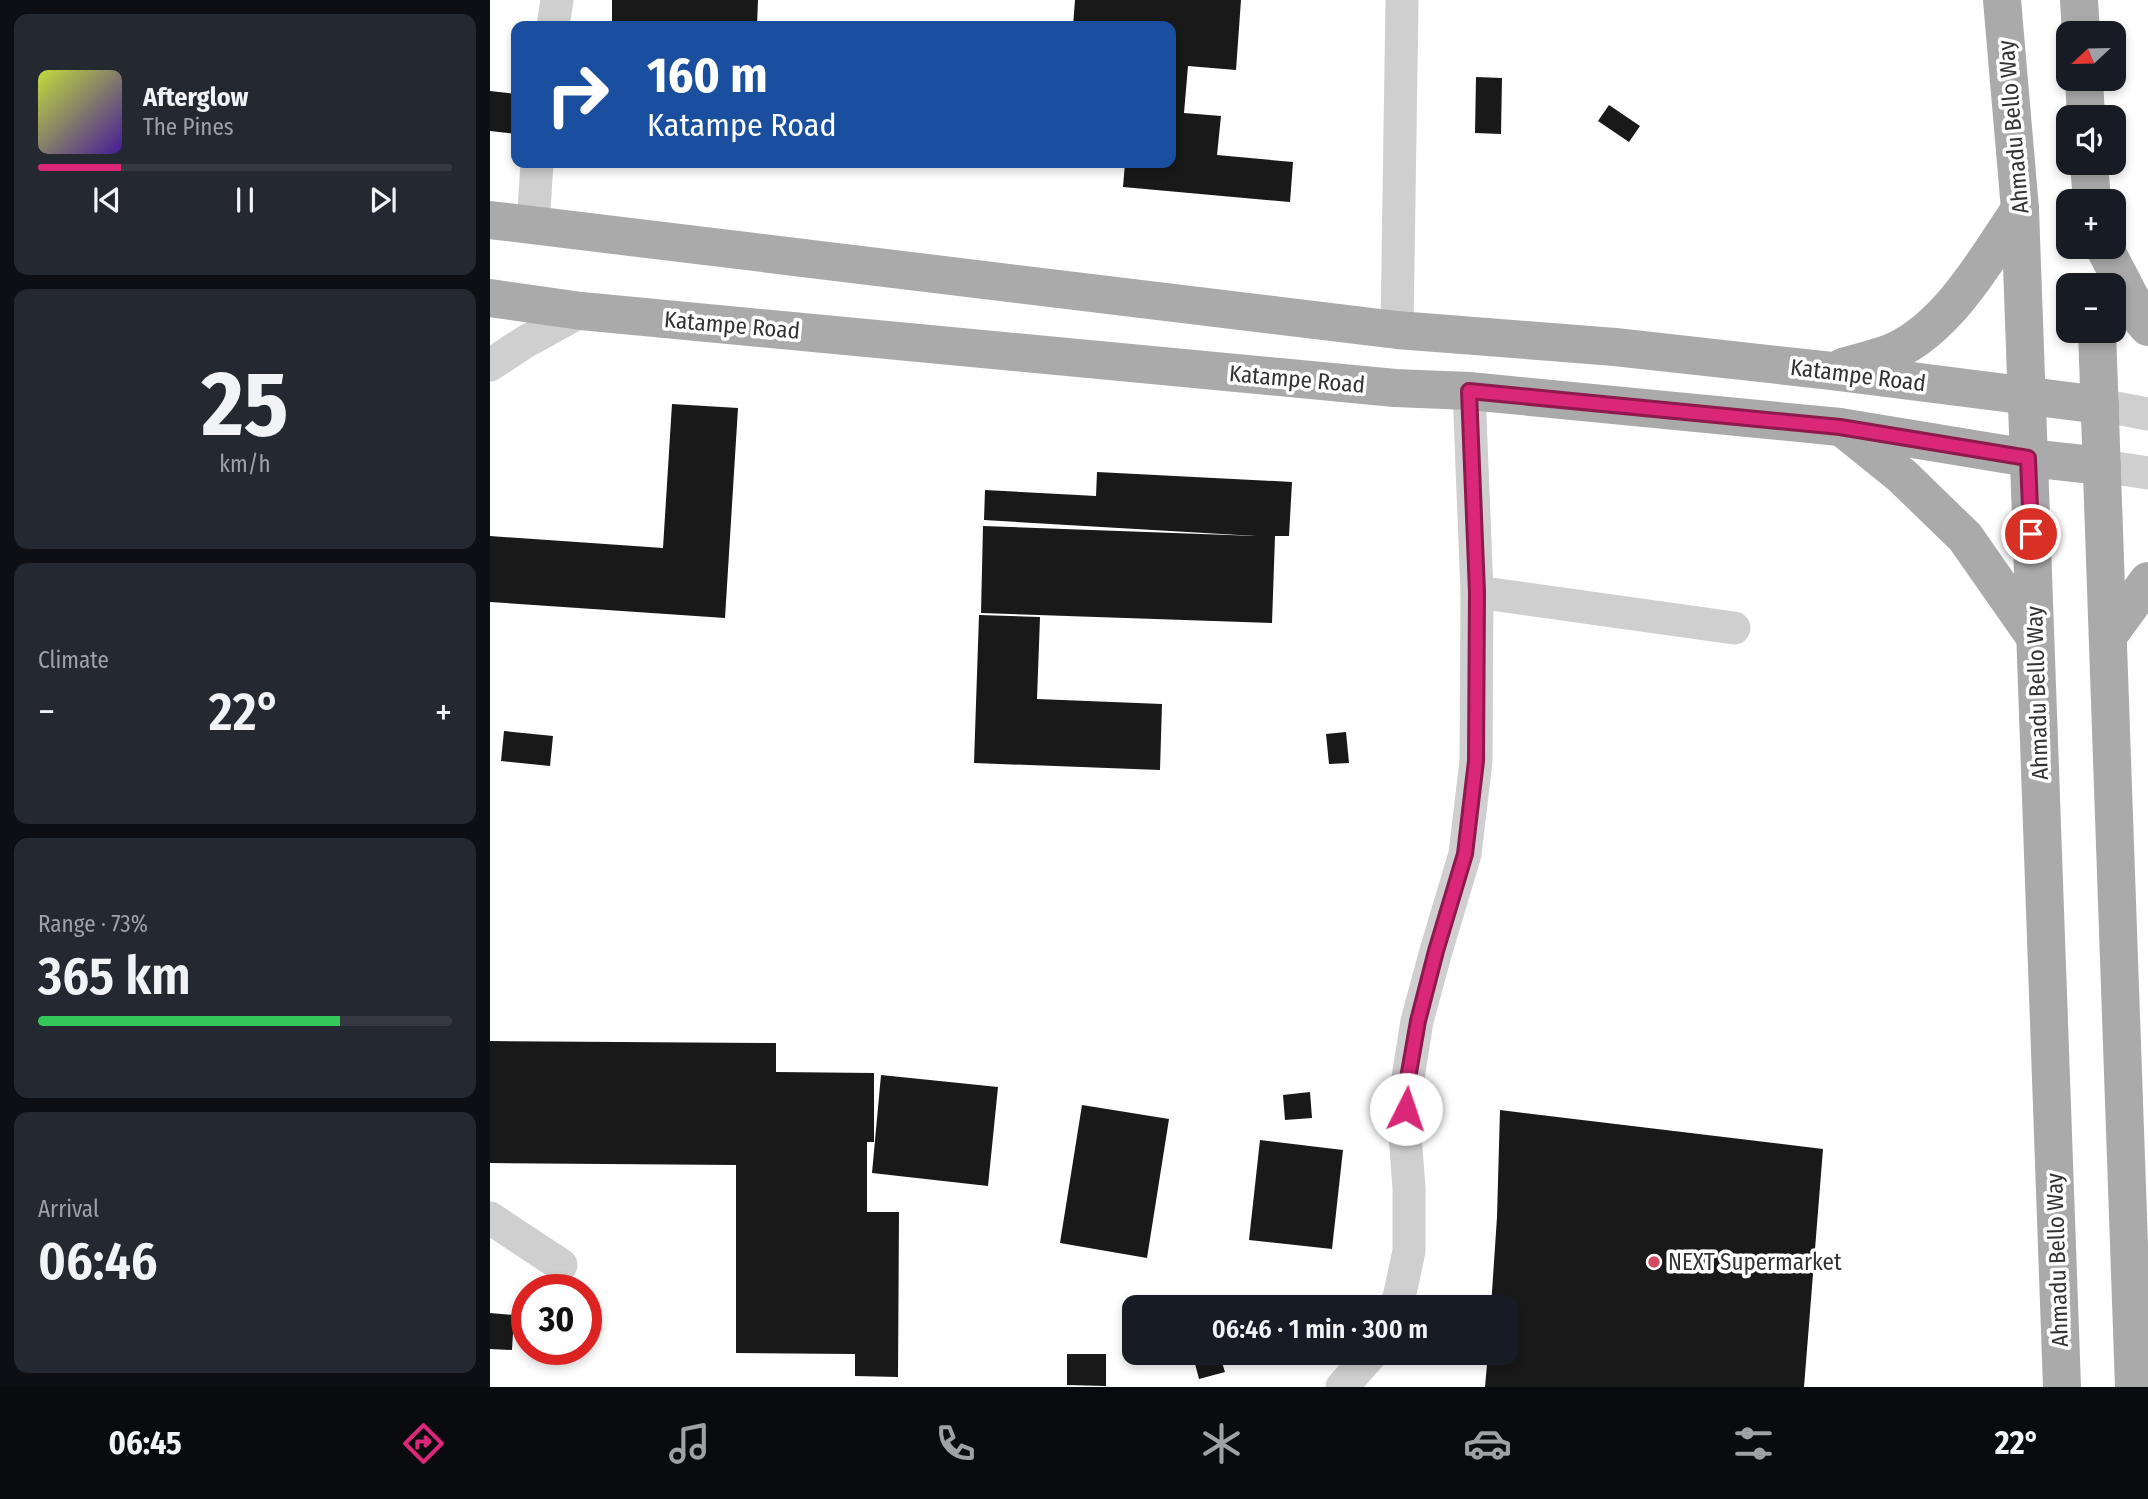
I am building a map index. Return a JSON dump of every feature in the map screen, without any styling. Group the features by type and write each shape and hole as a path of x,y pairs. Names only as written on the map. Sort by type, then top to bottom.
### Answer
{"main road":[{"name":"Ahmadu Bello Way","path":"2002,0 2020,209 2062,1387"},
{"path":"2079,0 2080,21"},
{"path":"1832,371 1895,351 1931,327 1961,295 2020,209"},
{"name":"Katampe Road","path":"490,220 1396,330 1615,347 2100,405"},
{"path":"2110,259 2148,327"},
{"name":"Katampe Road","path":"490,298 581,311 1382,387 1469,391 1840,427 2028,458 2102,466"},
{"path":"2097,343 2134,1387"},
{"path":"1840,427 1902,476 1965,537 2035,637"},
{"path":"2108,636 2148,581"}],"street":[{"path":"554,21 556,0"},
{"path":"1396,330 1402,0"},
{"path":"533,226 537,168"},
{"path":"490,365 581,311"},
{"path":"1400,1295 1409,1251 1409,1188 1405,1135 1407,1084 1423,998 1465,854 1476,761 1477,592 1469,391"},
{"path":"2100,405 2148,414"},
{"path":"2102,466 2148,472"},
{"path":"1477,592 1734,628"},
{"path":"490,1218 561,1265"},
{"path":"1342,1387 1361,1365"}],"building":[{"path":"612,0 758,0 757,21 612,21"},
{"path":"1075,0 1241,0 1236,70 1188,66 1184,113 1221,116 1217,155 1293,162 1290,202 1123,187 1125,168 1176,168 1176,21 1073,21"},
{"path":"1476,77 1502,78 1501,134 1475,133"},
{"path":"490,91 511,93 511,133 490,131"},
{"path":"1609,105 1640,126 1629,142 1598,121"},
{"path":"672,404 738,408 725,618 490,602 490,536 663,548"},
{"path":"1097,472 1292,482 1289,536 1275,536 1272,623 981,613 983,526 1256,536 984,520 985,490 1096,496"},
{"path":"979,615 1040,617 1037,699 1162,704 1160,770 974,763"},
{"path":"504,731 553,736 550,766 501,761"},
{"path":"1346,732 1349,763 1329,764 1326,734"},
{"path":"490,1041 776,1043 776,1072 874,1073 874,1142 867,1142 867,1212 899,1212 898,1377 855,1376 855,1354 736,1353 736,1165 490,1163"},
{"path":"881,1075 998,1087 988,1186 872,1173"},
{"path":"1310,1092 1312,1118 1285,1120 1283,1095"},
{"path":"1082,1105 1169,1119 1147,1258 1060,1243"},
{"name":"NEXT Supermarket","path":"1500,1110 1823,1149 1804,1387 1485,1387 1487,1365 1518,1365 1518,1295 1492,1295"},
{"path":"1260,1140 1343,1150 1332,1249 1249,1240"},
{"path":"490,1313 511,1315 511,1350 490,1349"},
{"path":"1067,1354 1106,1354 1106,1386 1067,1385"},
{"path":"1195,1365 1223,1365 1225,1372 1199,1379"}],"place":[{"name":"NEXT Supermarket","path":"1654,1262"}],"route":[{"path":"1406,1109 1407,1084 1418,1021 1465,854 1476,761 1477,592 1469,391 1840,427 2028,458 2031,534"}]}
